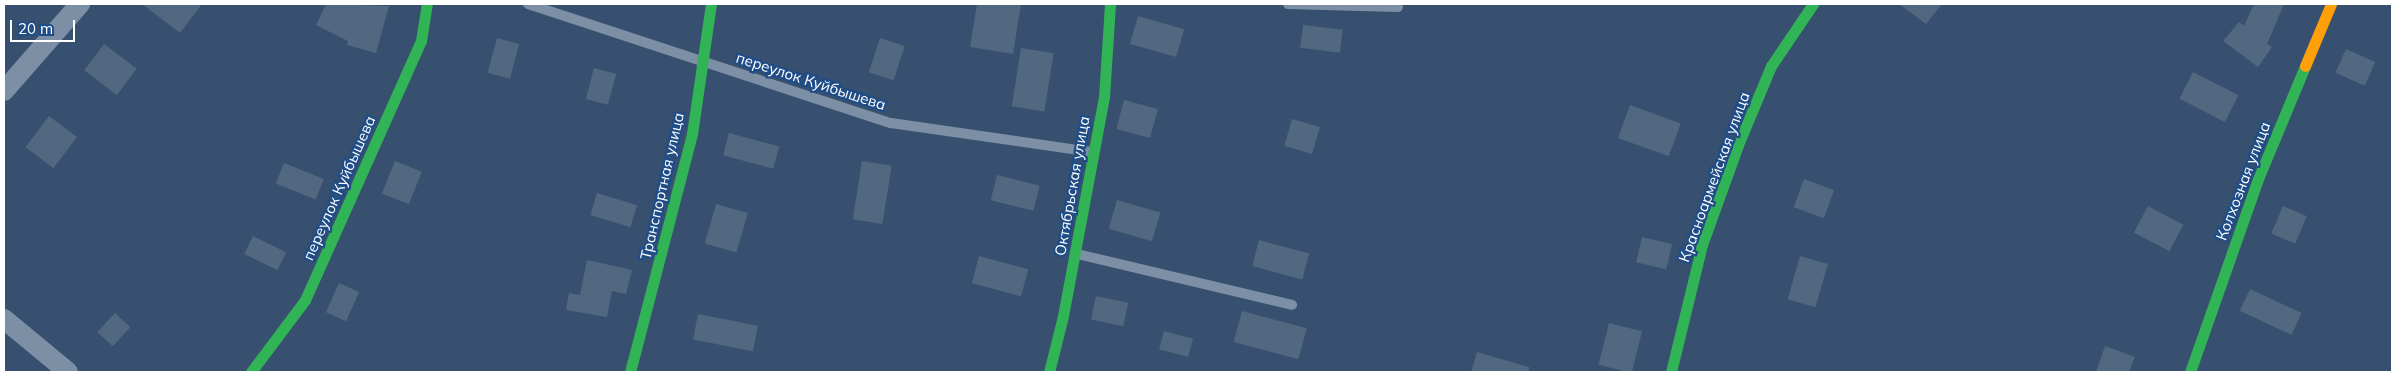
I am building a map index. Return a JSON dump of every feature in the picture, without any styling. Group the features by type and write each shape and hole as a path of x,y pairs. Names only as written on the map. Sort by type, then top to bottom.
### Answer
{"street":[{"path":"4,91 80,4"},
{"name":"переулок Куйбышева","path":"251,372 305,300 421,41 427,4"},
{"name":"Транспортная улица","path":"630,372 692,134 711,4"},
{"name":"Октябрьская улица","path":"1049,372 1075,253 1104,97 1110,4"},
{"name":"Красноармейская улица","path":"1671,372 1702,245 1738,145 1771,66 1813,4"},
{"name":"Колхозная улица","path":"2190,372 2258,180 2331,4"},
{"path":"4,319 68,372"}],"lane":[{"name":"переулок Куйбышева","path":"528,4 891,123 1094,152"},
{"path":"1288,4 1398,6"},
{"path":"1075,253 1292,305"}],"building":[{"path":"142,4 202,4 180,33"},
{"path":"326,4 389,6 376,53 347,45 348,41 316,25"},
{"path":"977,4 1021,4 1013,54 970,47"},
{"path":"1899,4 1942,4 1926,24"},
{"path":"2254,4 2284,4 2267,44 2272,47 2258,67 2223,41 2239,22 2244,26"},
{"path":"1138,16 1184,29 1176,57 1130,44"},
{"path":"1303,25 1343,30 1340,53 1300,48"},
{"path":"497,38 519,44 510,79 488,73"},
{"path":"880,38 905,46 894,80 869,72"},
{"path":"104,44 137,69 117,95 84,70"},
{"path":"1021,48 1054,53 1044,111 1012,106"},
{"path":"2346,49 2375,62 2365,86 2335,73"},
{"path":"594,68 616,74 608,105 586,99"},
{"path":"2193,72 2238,95 2225,122 2179,99"},
{"path":"1124,100 1158,109 1150,138 1116,129"},
{"path":"1630,105 1681,123 1669,156 1618,138"},
{"path":"49,116 77,137 53,168 26,147"},
{"path":"1292,119 1320,127 1312,154 1284,146"},
{"path":"729,133 779,146 773,169 723,155"},
{"path":"395,161 422,172 409,204 382,193"},
{"path":"862,161 892,166 882,224 853,219"},
{"path":"284,163 324,179 316,200 276,183"},
{"path":"997,175 1040,186 1033,211 991,200"},
{"path":"1804,179 1834,190 1824,218 1794,207"},
{"path":"597,193 637,205 630,227 590,215"},
{"path":"1117,200 1160,212 1152,241 1109,229"},
{"path":"716,204 748,213 736,253 705,243"},
{"path":"2148,206 2183,225 2169,251 2134,232"},
{"path":"2283,206 2307,216 2295,244 2271,234"},
{"path":"253,236 286,252 277,270 244,254"},
{"path":"1642,237 1672,244 1666,269 1636,262"},
{"path":"1259,240 1309,253 1302,280 1252,266"},
{"path":"979,256 1028,269 1021,296 972,283"},
{"path":"1800,256 1828,264 1815,307 1788,299"},
{"path":"587,260 632,270 626,294 612,291 607,317 566,310 569,293 580,295"},
{"path":"339,283 359,292 346,321 326,312"},
{"path":"2250,289 2302,313 2292,335 2240,311"},
{"path":"1096,296 1128,303 1123,326 1091,319"},
{"path":"1242,311 1307,328 1298,359 1234,342"},
{"path":"115,313 130,327 113,346 97,332"},
{"path":"698,314 758,326 753,351 693,340"},
{"path":"1609,323 1642,331 1632,372 1599,365"},
{"path":"1164,331 1193,339 1188,357 1159,349"},
{"path":"2105,346 2135,357 2129,372 2096,372"},
{"path":"1477,352 1529,367 1529,372 1471,372"}],"traffic: fast":[{"path":"251,372 305,300 421,41 427,4"},
{"path":"630,372 692,134 711,4"},
{"path":"1049,372 1063,316 1104,97 1110,4"},
{"path":"1671,372 1702,245 1738,145 1771,66 1813,4"},
{"path":"2190,372 2258,179 2305,66"}],"traffic: slow":[{"path":"2305,66 2331,4"}]}
